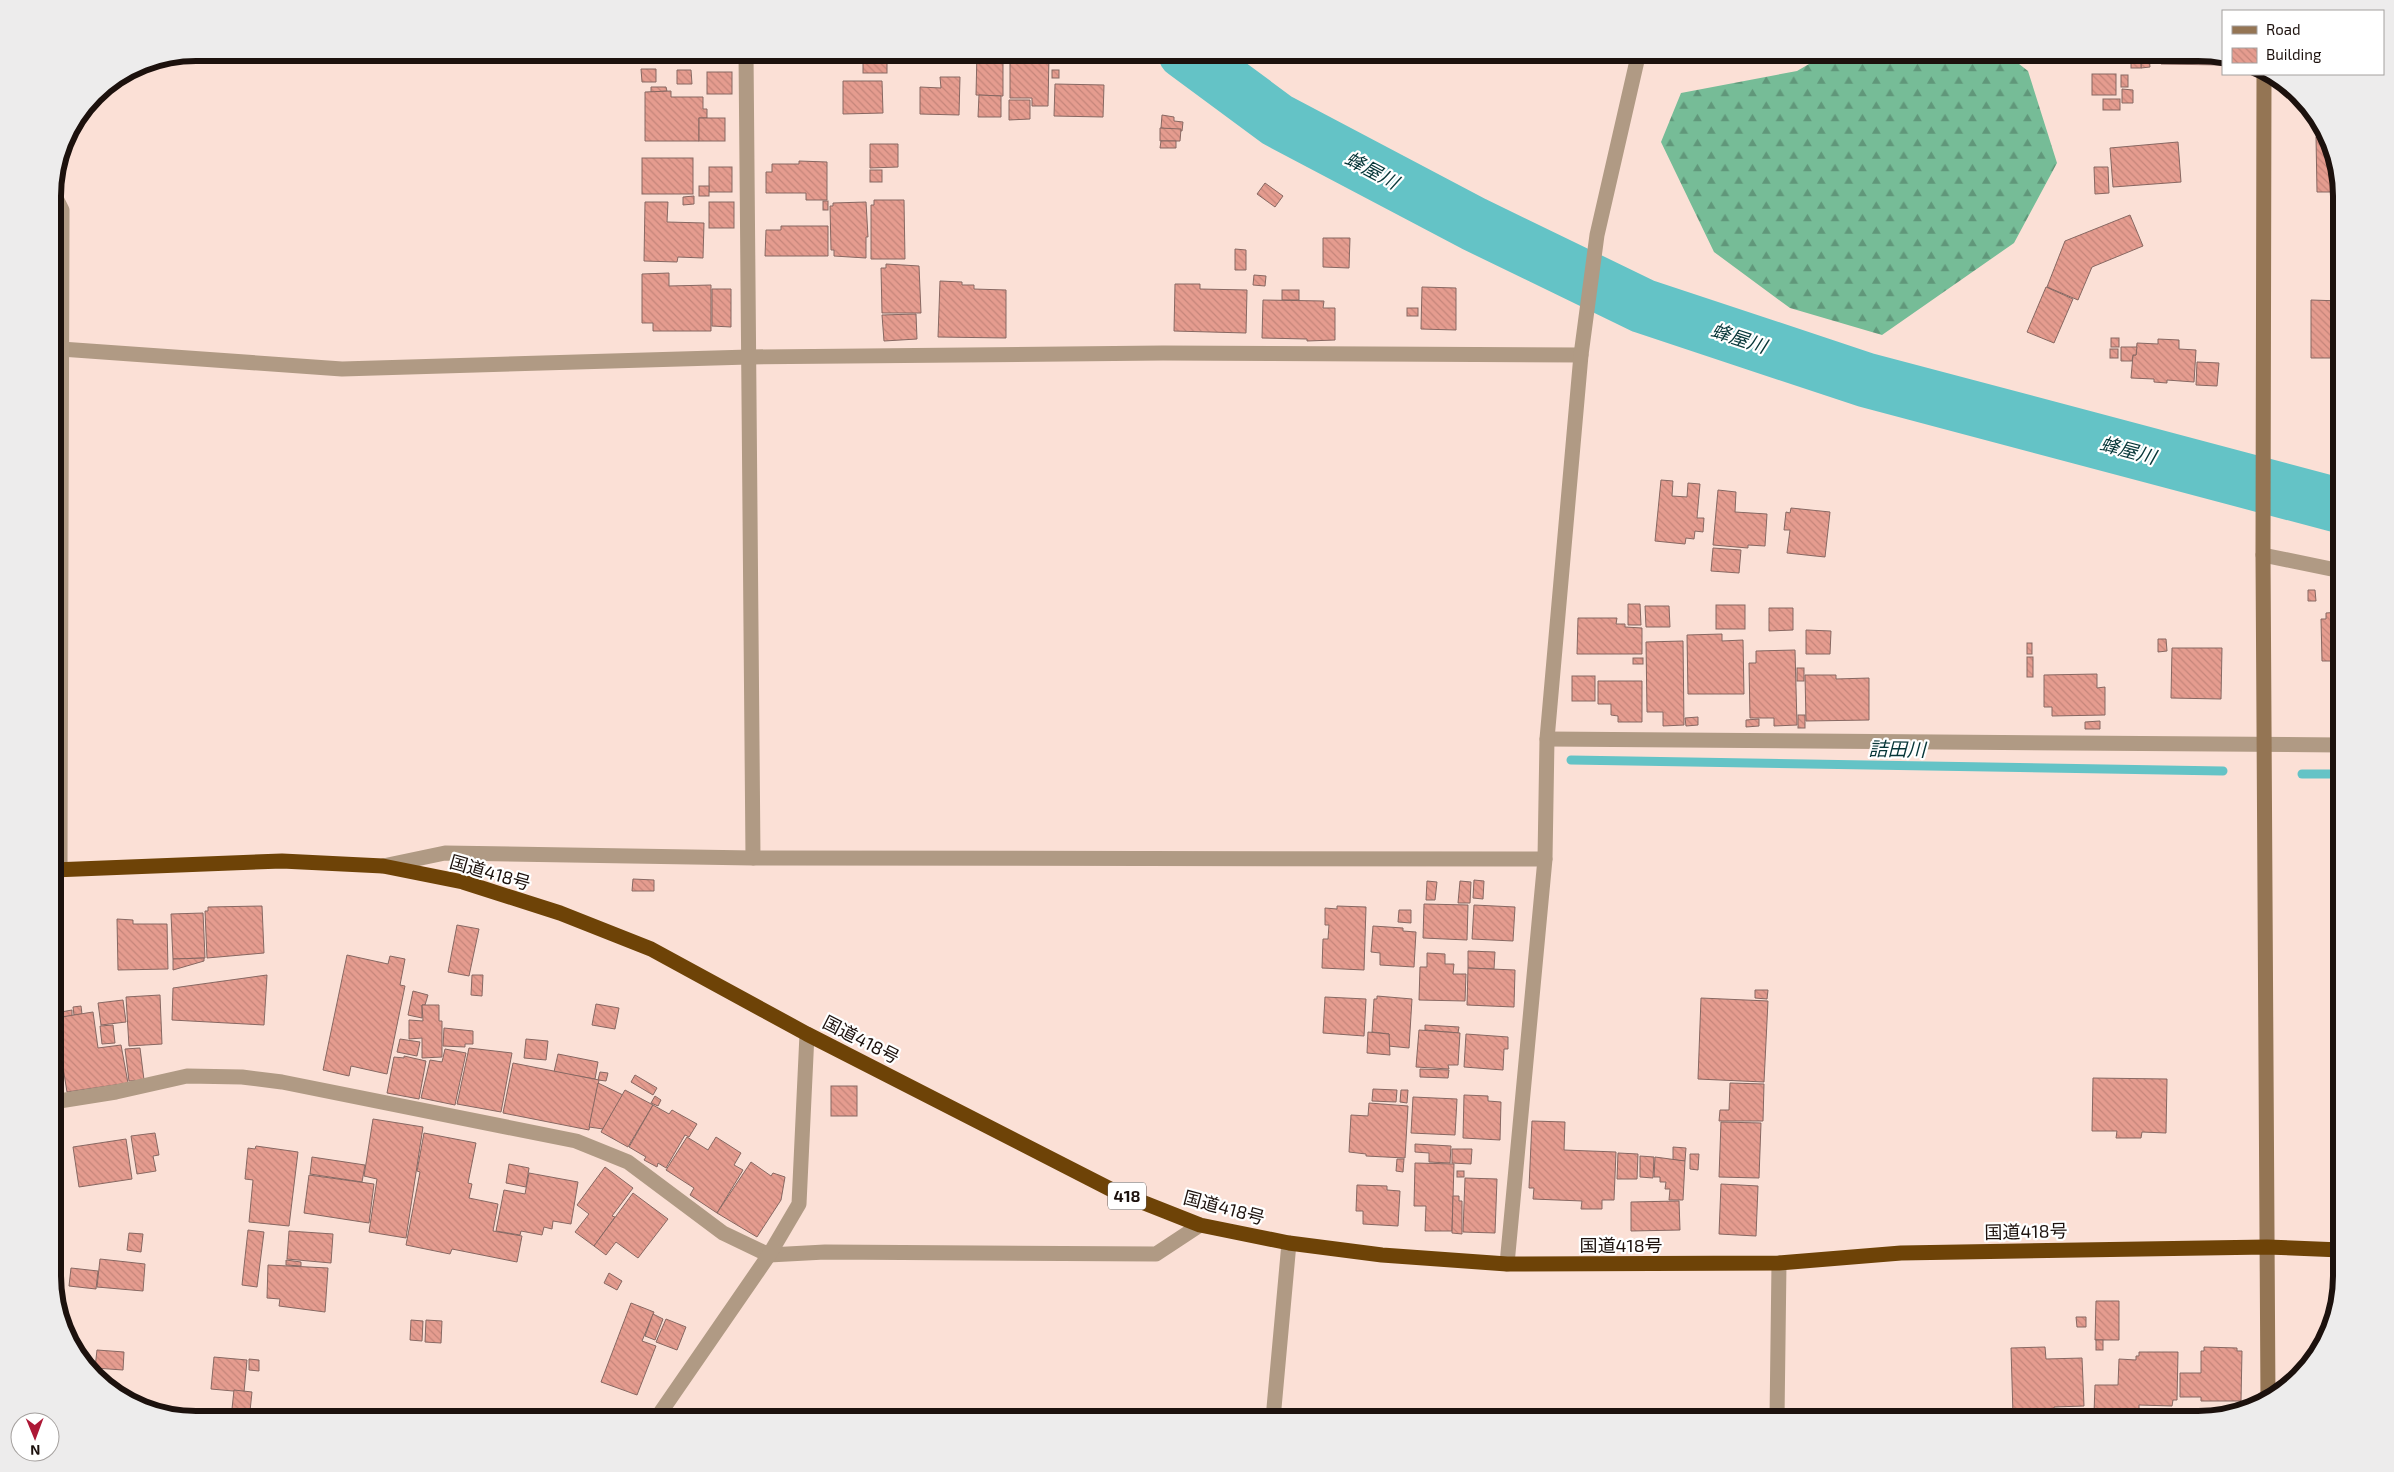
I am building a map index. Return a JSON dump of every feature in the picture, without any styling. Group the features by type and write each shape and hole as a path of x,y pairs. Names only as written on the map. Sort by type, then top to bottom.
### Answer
{"highway":[{"name":"国道418号","path":"62,870 282,861 383,866 463,882 560,913 651,949 807,1034 1114,1190 1200,1224 1289,1243 1382,1255 1507,1264 1779,1263 1901,1253 2267,1248 2333,1250"}],"street":[{"path":"1507,1264 1545,860 1547,739 1581,355 1597,235 1637,61"},
{"path":"746,62 753,858"},
{"path":"2264,79 2263,555 2268,1391"},
{"path":"62,349 342,369 749,357 1153,354 1581,355"},
{"path":"2263,555 2332,569"},
{"path":"1547,739 2333,745"},
{"path":"383,866 445,853 753,858 1545,860"},
{"path":"662,1411 769,1255 799,1204 807,1034"},
{"path":"62,1101 116,1092 187,1076 242,1077 282,1082 576,1141 628,1162 722,1233 769,1255 824,1252 1156,1254 1200,1224"},
{"path":"1274,1411 1289,1243"},
{"path":"1777,1411 1779,1263"}],"green space":[{"path":"1814,61 2015,61 2028,71 2057,163 2014,243 1882,335 1790,308 1714,252 1661,142 1681,93 1797,71"}],"building":[{"path":"2131,61 2141,61 2141,68 2131,68"},
{"path":"2141,61 2149,61 2150,67 2141,68"},
{"path":"2161,61 2198,61 2215,62 2222,65 2161,64"},
{"path":"863,62 887,62 887,73 863,73"},
{"path":"977,62 1003,62 1003,96 976,95"},
{"path":"1010,62 1049,62 1048,106 1032,106 1032,98 1010,98"},
{"path":"641,69 656,69 656,82 642,82"},
{"path":"677,70 691,70 692,84 677,84"},
{"path":"1052,70 1059,70 1059,78 1052,78"},
{"path":"707,72 732,72 732,94 707,94"},
{"path":"2092,74 2116,74 2116,95 2092,95"},
{"path":"2121,75 2128,75 2128,87 2121,87"},
{"path":"940,77 960,77 959,115 920,114 920,87 941,88"},
{"path":"843,81 882,81 883,113 843,114"},
{"path":"1055,84 1104,85 1103,117 1054,116"},
{"path":"651,87 666,87 667,91 651,92"},
{"path":"2122,89 2133,90 2133,103 2122,103"},
{"path":"671,91 671,97 703,97 703,109 707,109 707,118 699,118 699,141 645,141 645,92"},
{"path":"979,95 1001,96 1001,117 978,117"},
{"path":"2103,99 2120,99 2120,110 2103,110"},
{"path":"1009,100 1030,100 1030,119 1009,120"},
{"path":"1162,115 1174,117 1174,121 1183,122 1182,131 1161,128"},
{"path":"699,118 725,118 725,141 699,141"},
{"path":"1160,128 1181,129 1180,141 1160,141"},
{"path":"2316,137 2319,137 2326,153 2332,192 2317,192"},
{"path":"1161,141 1176,141 1176,148 1160,148"},
{"path":"2178,142 2181,182 2113,187 2110,148"},
{"path":"870,144 898,144 898,167 870,168"},
{"path":"642,158 693,158 693,194 642,194"},
{"path":"799,161 827,162 827,200 806,200 806,193 766,193 766,172 772,172 772,164 799,164"},
{"path":"709,167 732,167 732,192 709,192"},
{"path":"2094,167 2108,167 2109,193 2095,194"},
{"path":"870,170 882,170 882,182 870,182"},
{"path":"1265,183 1283,196 1275,207 1257,194"},
{"path":"699,186 709,186 709,196 699,196"},
{"path":"694,196 694,204 683,205 683,197"},
{"path":"874,200 904,200 905,259 871,259 871,205 874,205"},
{"path":"823,201 828,201 828,210 823,210"},
{"path":"645,202 668,202 667,222 704,223 703,258 678,257 677,262 644,261"},
{"path":"709,202 734,202 734,228 709,228"},
{"path":"866,202 868,237 866,237 866,258 834,256 834,250 831,250 830,206 833,206 833,203"},
{"path":"2130,215 2143,246 2092,267 2078,300 2047,287 2065,241"},
{"path":"781,226 828,226 828,256 765,256 766,230 781,230"},
{"path":"1323,238 1350,238 1349,268 1323,267"},
{"path":"1235,249 1246,250 1246,270 1235,270"},
{"path":"886,264 919,266 921,313 882,313 881,268 886,268"},
{"path":"669,273 669,286 711,285 711,331 653,331 653,323 642,323 642,274"},
{"path":"1254,275 1266,276 1265,286 1253,285"},
{"path":"940,281 962,282 962,285 974,285 974,289 1006,290 1006,338 938,337"},
{"path":"1175,284 1200,284 1200,289 1247,290 1246,333 1174,331"},
{"path":"1422,287 1456,288 1456,330 1421,329"},
{"path":"2046,287 2073,299 2054,343 2027,332"},
{"path":"712,289 731,289 731,327 712,326"},
{"path":"1282,290 1299,290 1299,300 1282,300"},
{"path":"1263,300 1324,301 1323,308 1335,308 1335,340 1307,341 1307,339 1262,338"},
{"path":"2311,300 2332,301 2332,358 2311,358"},
{"path":"1407,308 1418,308 1418,316 1407,316"},
{"path":"916,314 917,339 884,341 882,315"},
{"path":"2111,338 2119,338 2119,347 2111,347"},
{"path":"2158,339 2179,340 2179,349 2196,350 2194,382 2167,380 2167,383 2154,382 2154,379 2131,378 2133,355 2136,355 2137,343 2158,344"},
{"path":"2121,347 2137,347 2136,355 2133,355 2132,361 2121,361"},
{"path":"2110,349 2118,349 2118,358 2110,358"},
{"path":"2197,362 2219,363 2217,386 2196,385"},
{"path":"1661,480 1673,481 1672,496 1687,497 1688,483 1700,484 1697,518 1704,518 1703,532 1695,531 1694,539 1686,538 1685,544 1655,541"},
{"path":"1718,490 1736,492 1735,512 1767,514 1765,546 1748,545 1748,548 1713,545"},
{"path":"1791,508 1830,512 1825,557 1787,553 1790,530 1784,530 1786,512 1790,513"},
{"path":"1713,548 1741,550 1739,573 1711,571"},
{"path":"2308,590 2315,590 2316,601 2308,601"},
{"path":"1628,604 1640,604 1641,625 1628,625"},
{"path":"1716,605 1745,605 1745,629 1716,629"},
{"path":"1645,606 1669,606 1670,627 1646,627"},
{"path":"1769,608 1793,608 1793,630 1769,631"},
{"path":"2326,613 2332,613 2332,661 2322,661 2321,619 2326,619"},
{"path":"1578,618 1617,618 1616,624 1625,624 1625,627 1642,628 1642,654 1577,654"},
{"path":"1806,630 1831,631 1830,654 1806,654"},
{"path":"1722,634 1722,641 1743,640 1744,694 1688,694 1687,635"},
{"path":"2158,639 2166,639 2167,651 2158,652"},
{"path":"1683,641 1684,725 1663,726 1663,712 1647,712 1646,642"},
{"path":"2027,643 2032,643 2032,654 2027,654"},
{"path":"2172,648 2222,648 2221,699 2171,698"},
{"path":"1795,650 1797,725 1774,726 1774,718 1750,718 1749,663 1756,663 1756,651"},
{"path":"2027,657 2033,657 2033,677 2027,677"},
{"path":"1633,658 1643,658 1643,664 1633,664"},
{"path":"1797,668 1804,668 1804,681 1797,681"},
{"path":"2097,674 2097,688 2105,687 2105,715 2052,716 2052,707 2044,707 2044,675"},
{"path":"1805,675 1836,675 1836,679 1869,678 1869,720 1806,721"},
{"path":"1572,676 1595,676 1595,701 1572,701"},
{"path":"1598,681 1642,681 1642,722 1618,722 1618,716 1611,715 1611,704 1598,704"},
{"path":"1798,715 1805,715 1805,728 1798,728"},
{"path":"1698,717 1698,725 1686,726 1685,718"},
{"path":"1759,719 1759,726 1746,727 1746,720"},
{"path":"2100,721 2100,729 2085,729 2085,722"},
{"path":"633,879 654,880 654,891 632,891"},
{"path":"1474,880 1484,881 1483,899 1473,898"},
{"path":"1427,881 1437,882 1435,900 1426,900"},
{"path":"1460,881 1471,882 1470,903 1458,903"},
{"path":"1424,904 1468,905 1467,940 1423,938"},
{"path":"1474,905 1515,907 1513,941 1472,939"},
{"path":"262,906 264,953 207,958 205,911 208,911 208,907"},
{"path":"1337,906 1366,907 1364,970 1322,968 1323,939 1328,939 1329,925 1325,925 1325,908 1337,909"},
{"path":"1399,910 1411,910 1411,923 1398,922"},
{"path":"203,913 205,958 173,959 171,914"},
{"path":"117,919 133,920 133,924 167,924 168,969 118,970"},
{"path":"457,925 479,929 469,976 448,972"},
{"path":"1373,926 1403,928 1403,931 1416,932 1414,967 1380,965 1380,953 1371,952"},
{"path":"1468,951 1495,952 1494,969 1468,968"},
{"path":"1427,953 1445,954 1445,964 1454,964 1453,974 1466,974 1465,1001 1419,1000 1420,967 1427,967"},
{"path":"347,955 388,964 390,956 405,959 400,985 405,986 387,1074 351,1066 349,1076 323,1070"},
{"path":"204,958 204,961 173,970 173,959"},
{"path":"1468,968 1515,970 1514,1007 1467,1005"},
{"path":"267,975 264,1025 172,1020 173,988"},
{"path":"472,975 483,975 482,996 471,995"},
{"path":"1755,990 1768,990 1767,999 1755,998"},
{"path":"413,991 428,995 425,1005 422,1005 422,1018 408,1015"},
{"path":"160,995 162,1044 129,1046 126,997"},
{"path":"1377,996 1412,999 1409,1048 1388,1046 1389,1034 1372,1032 1374,999 1377,999"},
{"path":"1325,997 1366,999 1364,1036 1323,1033"},
{"path":"1701,998 1768,1001 1764,1082 1698,1079"},
{"path":"123,1000 126,1022 101,1025 98,1003"},
{"path":"596,1004 619,1008 615,1029 592,1025"},
{"path":"422,1005 439,1005 439,1021 442,1021 442,1057 422,1058 422,1038 409,1039 409,1020 423,1021"},
{"path":"81,1006 82,1014 74,1015 73,1007"},
{"path":"72,1010 72,1016 62,1017 62,1012"},
{"path":"93,1012 98,1048 121,1045 128,1083 67,1092 62,1061 62,1017"},
{"path":"113,1025 115,1043 102,1044 100,1026"},
{"path":"1425,1025 1459,1027 1458,1033 1425,1030"},
{"path":"444,1028 473,1031 473,1044 465,1044 465,1047 443,1046"},
{"path":"1419,1030 1460,1033 1458,1065 1448,1065 1449,1069 1416,1067"},
{"path":"1368,1032 1389,1034 1390,1055 1367,1053"},
{"path":"1466,1034 1508,1037 1508,1049 1504,1049 1503,1070 1464,1067"},
{"path":"400,1039 420,1042 417,1056 397,1052"},
{"path":"526,1039 548,1041 546,1060 524,1058"},
{"path":"140,1048 144,1080 129,1081 125,1049"},
{"path":"469,1048 512,1053 501,1112 457,1104"},
{"path":"445,1049 466,1053 455,1105 421,1098 430,1060 442,1062"},
{"path":"558,1054 598,1062 595,1079 554,1072"},
{"path":"404,1056 426,1061 419,1099 387,1093 394,1057 404,1058"},
{"path":"513,1063 599,1080 589,1130 503,1113"},
{"path":"1420,1069 1449,1070 1448,1078 1420,1077"},
{"path":"600,1072 608,1073 606,1081 598,1080"},
{"path":"635,1075 657,1088 653,1095 631,1082"},
{"path":"2093,1078 2167,1079 2166,1133 2142,1132 2141,1138 2116,1138 2117,1131 2092,1131"},
{"path":"598,1083 623,1095 603,1129 589,1127"},
{"path":"1730,1083 1764,1084 1763,1121 1719,1121 1720,1110 1729,1110"},
{"path":"831,1086 857,1086 857,1116 831,1116"},
{"path":"1373,1089 1397,1090 1396,1102 1372,1101"},
{"path":"625,1090 653,1105 628,1147 601,1132"},
{"path":"1401,1090 1408,1090 1407,1103 1400,1102"},
{"path":"1464,1095 1488,1096 1488,1101 1501,1102 1500,1140 1463,1138"},
{"path":"655,1096 661,1100 658,1106 651,1103"},
{"path":"1413,1097 1457,1099 1455,1135 1411,1133"},
{"path":"1369,1103 1408,1106 1405,1158 1366,1156 1366,1154 1349,1152 1351,1115 1368,1116"},
{"path":"653,1105 669,1114 672,1110 697,1124 689,1137 685,1135 666,1168 658,1163 657,1167 644,1160 646,1157 629,1147"},
{"path":"373,1119 423,1127 406,1238 369,1232 377,1179 364,1176"},
{"path":"1532,1121 1565,1122 1564,1150 1616,1152 1614,1200 1602,1200 1602,1209 1581,1209 1582,1201 1533,1199 1534,1188 1529,1188"},
{"path":"1721,1122 1761,1123 1759,1178 1719,1177"},
{"path":"155,1133 159,1155 153,1156 156,1171 137,1174 131,1136"},
{"path":"424,1133 476,1143 468,1183 472,1184 469,1198 498,1204 493,1231 522,1236 517,1262 452,1249 450,1254 406,1245 420,1172 417,1171"},
{"path":"687,1137 708,1150 716,1137 741,1153 734,1165 743,1170 717,1213 690,1195 694,1188 666,1170"},
{"path":"126,1139 132,1179 79,1187 73,1147"},
{"path":"1415,1144 1451,1146 1450,1163 1429,1162 1429,1153 1415,1152"},
{"path":"256,1146 298,1152 289,1226 249,1222 253,1180 245,1179 248,1148 255,1149"},
{"path":"1673,1147 1686,1148 1685,1161 1673,1160"},
{"path":"1452,1149 1472,1149 1471,1164 1452,1163"},
{"path":"1618,1153 1638,1154 1637,1179 1617,1179"},
{"path":"1690,1154 1699,1154 1698,1170 1690,1169"},
{"path":"1640,1156 1654,1157 1653,1178 1640,1177"},
{"path":"312,1157 365,1165 362,1182 310,1174"},
{"path":"1655,1157 1685,1161 1683,1200 1669,1200 1670,1189 1665,1189 1666,1182 1660,1182 1660,1177 1654,1177"},
{"path":"1397,1159 1404,1159 1403,1172 1396,1171"},
{"path":"751,1162 771,1176 773,1173 785,1177 781,1200 757,1237 717,1213"},
{"path":"1415,1163 1454,1164 1452,1231 1425,1231 1426,1206 1414,1206"},
{"path":"509,1164 529,1168 526,1187 506,1183"},
{"path":"605,1167 633,1188 612,1216 615,1217 594,1246 575,1232 589,1214 577,1205"},
{"path":"1457,1171 1464,1171 1464,1177 1457,1177"},
{"path":"529,1173 578,1182 571,1224 553,1221 552,1229 544,1227 542,1235 521,1231 520,1235 496,1231 504,1190 525,1194"},
{"path":"309,1175 374,1184 369,1223 304,1213"},
{"path":"1465,1178 1497,1179 1495,1233 1463,1232"},
{"path":"1721,1184 1758,1186 1756,1236 1719,1234"},
{"path":"1357,1185 1387,1186 1387,1190 1400,1191 1398,1226 1363,1224 1363,1211 1356,1211"},
{"path":"633,1193 668,1219 638,1258 616,1242 606,1255 594,1246"},
{"path":"1453,1196 1459,1196 1459,1201 1462,1201 1462,1234 1452,1233"},
{"path":"1679,1201 1680,1230 1631,1231 1631,1202"},
{"path":"248,1230 264,1232 257,1287 242,1285"},
{"path":"289,1231 333,1234 331,1263 287,1259"},
{"path":"129,1233 143,1234 141,1252 127,1250"},
{"path":"100,1259 145,1264 143,1291 97,1287"},
{"path":"286,1260 301,1262 301,1266 286,1265"},
{"path":"268,1265 328,1268 325,1312 279,1306 280,1299 267,1298"},
{"path":"71,1268 98,1271 96,1289 69,1286"},
{"path":"609,1273 622,1281 617,1290 604,1283"},
{"path":"2096,1301 2119,1301 2119,1340 2095,1340"},
{"path":"631,1303 654,1312 642,1341 656,1346 637,1395 601,1382"},
{"path":"653,1314 663,1319 655,1340 645,1336"},
{"path":"2076,1317 2086,1317 2086,1327 2077,1327"},
{"path":"666,1319 686,1327 677,1350 656,1342"},
{"path":"411,1320 423,1321 422,1341 410,1340"},
{"path":"426,1320 442,1321 441,1343 425,1342"},
{"path":"2096,1340 2103,1340 2103,1350 2096,1350"},
{"path":"2045,1347 2046,1359 2082,1358 2084,1406 2054,1407 2054,1411 2013,1411 2011,1348"},
{"path":"2204,1347 2237,1348 2237,1351 2242,1351 2241,1401 2201,1401 2201,1397 2180,1397 2180,1373 2201,1373 2201,1351 2204,1351"},
{"path":"97,1350 124,1352 123,1370 98,1368 95,1365"},
{"path":"2139,1352 2178,1352 2177,1400 2173,1400 2172,1406 2139,1405 2139,1411 2094,1411 2095,1385 2118,1385 2119,1359 2136,1360 2136,1356 2139,1356"},
{"path":"214,1357 247,1360 244,1392 211,1389"},
{"path":"249,1359 259,1360 259,1371 249,1370"},
{"path":"234,1390 252,1392 250,1411 232,1409"},
{"path":"386,1409 409,1411 386,1411"}],"waterway":[{"name":"蜂屋川","path":"1198,61 1277,120 1474,224 1643,306 1866,380 2332,504"},
{"name":"詰田川","path":"1571,760 2223,771"},
{"name":"詰田川","path":"2302,774 2333,774"}]}
